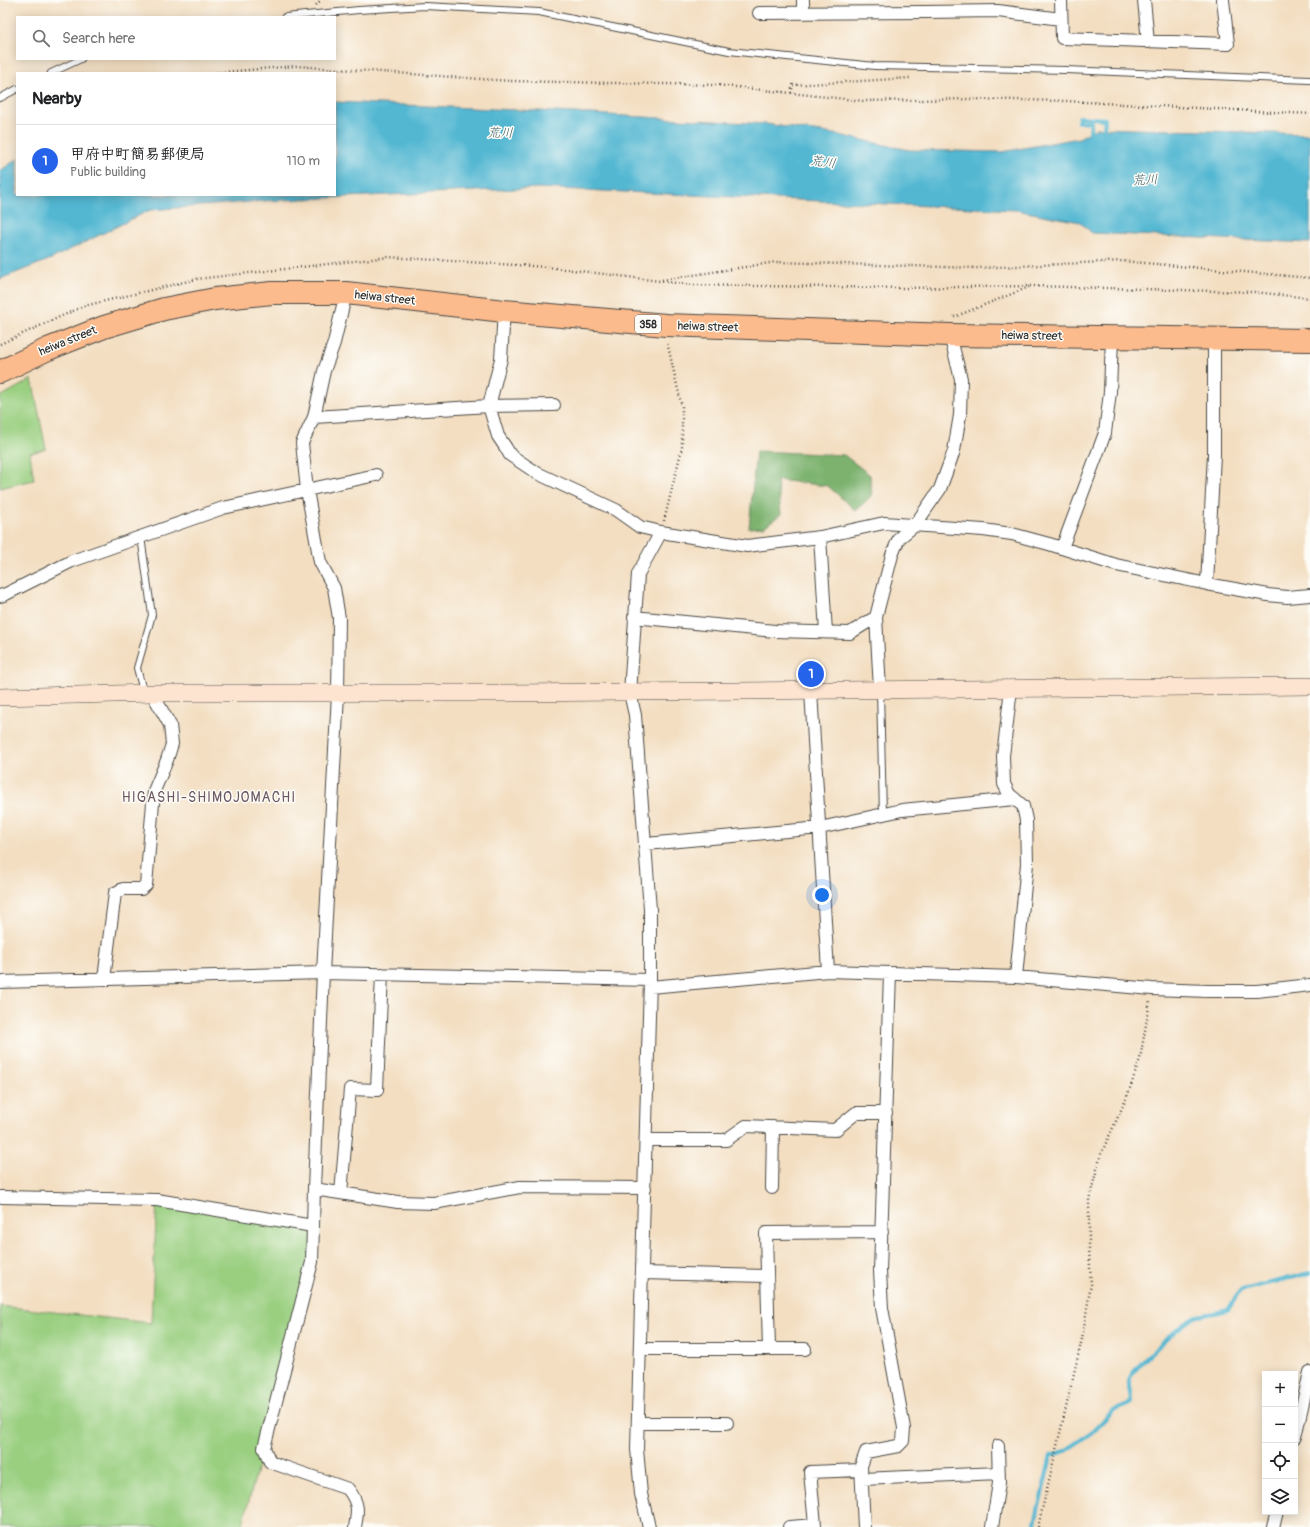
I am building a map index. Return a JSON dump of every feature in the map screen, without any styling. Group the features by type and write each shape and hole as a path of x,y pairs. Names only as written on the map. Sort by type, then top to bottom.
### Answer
{"highway":[{"name":"heiwa street","path":"0,372 48,349 104,327 164,309 215,299 272,293 346,293 504,311 666,325 950,335 1214,340 1310,340"}],"street":[{"path":"803,0 803,13"},
{"path":"1061,0 1062,38 1228,44 1222,0"},
{"path":"1144,0 1148,42"},
{"path":"759,13 998,11 1061,19"},
{"path":"346,293 334,343 324,371 314,417 302,443 307,490 320,562 334,588 339,618 338,694 323,973 312,1262 264,1448 270,1462 348,1489 355,1498 358,1512 355,1527"},
{"path":"504,311 501,359 489,406 498,436 510,455 537,474 616,510 640,526 661,532 747,546 820,537 884,522 983,530 1012,534 1062,548 1116,566 1268,595 1287,597 1310,596"},
{"path":"880,690 876,617 892,555 899,538 915,525 940,489 954,451 960,415 961,379 950,335"},
{"path":"1062,548 1105,433 1110,392 1112,338"},
{"path":"1207,584 1214,455 1214,340"},
{"path":"314,417 489,406 554,405"},
{"path":"0,596 72,561 223,508 376,475"},
{"path":"648,1527 641,1494 637,1448 650,984 650,909 636,715 630,693 638,574 661,532"},
{"path":"820,537 826,632"},
{"path":"634,617 775,631 850,633 876,617"},
{"path":"0,697 148,693 630,693 1310,686"},
{"path":"1011,689 1003,756 1004,784 1009,794 1023,806 1026,820 1027,864 1016,977"},
{"path":"812,691 828,971"},
{"path":"104,979 115,893 123,889 141,889 146,885 154,791 172,744 170,725 148,693"},
{"path":"646,844 820,828 902,810 1015,798"},
{"path":"0,982 323,973 650,984 828,971 1016,977 1152,989 1258,991 1310,985"},
{"path":"341,1193 350,1089 377,1090 382,974"},
{"path":"864,1527 861,1466 866,1452 898,1446 903,1441 904,1428 882,1308 880,1271 890,974"},
{"path":"646,1140 726,1140 746,1126 835,1130 856,1113 886,1113"},
{"path":"772,1188 773,1127"},
{"path":"314,1188 398,1202 434,1203 520,1187 645,1188"},
{"path":"0,1197 157,1200 313,1226"},
{"path":"769,1349 766,1233 882,1232"},
{"path":"642,1273 767,1276"},
{"path":"640,1349 805,1349"},
{"path":"1298,1424 1310,1372"},
{"path":"638,1423 727,1423"},
{"path":"992,1527 999,1483 998,1446"},
{"path":"789,1527 814,1525 810,1472 861,1475 999,1473"},
{"path":"1273,1527 1276,1515"}],"lane":[{"path":"296,16 424,6 539,12 729,51 875,66 1066,70 1310,80"},
{"path":"53,72 79,60"},
{"path":"0,98 16,90"},
{"path":"141,536 152,615 137,668 148,693"},
{"path":"880,690 883,814"}],"path":[{"path":"224,72 296,66 510,81 717,85 864,101 971,99 1066,101 1310,114"},
{"path":"791,93 793,85 914,78"},
{"path":"657,281 776,262 977,268 1123,261 1310,278"},
{"path":"548,267 692,285 901,288 1031,286 1254,292 1310,298"},
{"path":"950,335 954,316 1031,286"},
{"path":"661,532 682,448 682,407 668,349 666,325"},
{"path":"1038,1527 1082,1339 1091,1284 1089,1199 1100,1154 1128,1097 1140,1059 1152,989"}],"green space":[{"path":"32,379 46,449 30,453 34,480 0,488 0,397"},
{"path":"756,451 844,455 870,475 872,495 856,511 828,486 777,480 781,514 764,527 749,528"},
{"path":"157,1200 313,1226 312,1262 242,1527 0,1527 0,1306 151,1323"}],"water":[{"name":"荒川","path":"336,102 539,111 766,124 834,134 909,150 1002,152 1079,138 1097,128 1310,134 1310,243 1092,233 1080,222 1016,210 538,188 260,201 150,210 51,259 0,279 0,171 16,160 16,196 336,196"}],"waterway":[{"path":"1090,132 1091,122 1078,122 1079,117 1105,119 1104,128"},
{"path":"1034,1527 1051,1456 1065,1451 1089,1435 1113,1411 1128,1405 1131,1402 1129,1380 1139,1366 1159,1346 1189,1320 1195,1317 1228,1310 1242,1290 1310,1273"}],"place":[{"name":"甲府中町簡易郵便局","path":"811,674"}],"district":[{"name":"HIGASHI-SHIMOJOMACHI","path":"209,797"}]}
